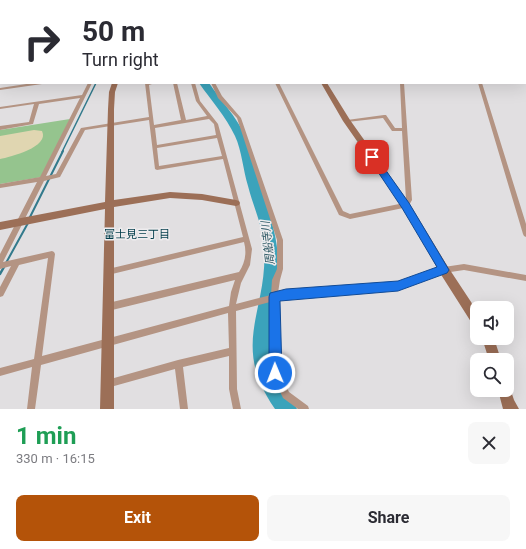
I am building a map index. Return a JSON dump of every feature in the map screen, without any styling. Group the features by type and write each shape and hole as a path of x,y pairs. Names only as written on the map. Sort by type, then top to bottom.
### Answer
{"street":[{"path":"0,89 35,84"},
{"path":"0,261 89,84"},
{"path":"107,409 109,204 112,92 115,84"},
{"path":"147,84 157,168 225,157"},
{"path":"176,84 184,121"},
{"path":"193,84 198,101 216,124 249,249 247,265 236,283 234,308 233,389 237,409"},
{"path":"214,84 220,97 239,118 280,240 280,269 276,280 274,297 275,373 286,395 305,409"},
{"path":"277,84 341,213 350,217 406,205 409,200 402,84"},
{"path":"325,84 348,121 406,205 444,270 470,310"},
{"path":"480,84 526,234"},
{"path":"0,108 83,96"},
{"path":"0,128 31,123 37,103"},
{"path":"348,121 384,116 394,130 404,128"},
{"path":"152,127 210,117"},
{"path":"0,186 58,176 83,129 151,118"},
{"path":"155,147 219,136"},
{"path":"0,226 109,204 170,195 202,197 236,203"},
{"path":"108,272 246,239"},
{"path":"0,266 52,254 36,363 31,409"},
{"path":"0,294 17,262"},
{"path":"0,372 286,294 398,286 444,270 464,266 526,278"},
{"path":"108,307 241,275"},
{"path":"107,385 178,364 233,351"},
{"path":"178,364 184,409"},
{"path":"506,397 508,404 512,409"}],"green space":[{"path":"70,119 42,177 0,184 0,130"}],"sand":[{"path":"34,130 42,131 43,137 40,142 28,150 0,159 0,136"}],"waterway":[{"path":"62,152 96,84"},
{"name":"周船寺川","path":"205,84 235,126 241,137 254,186 267,225 271,246 271,268 261,329 260,348 263,367 272,388 287,409"},
{"path":"29,219 63,151"},
{"path":"6,263 28,223"},
{"path":"0,274 4,267"}],"district":[{"name":"富士見三丁目","path":"137,234"}],"route":[{"path":"275,373 274,297 286,294 398,286 444,270 406,205 372,157"}]}
